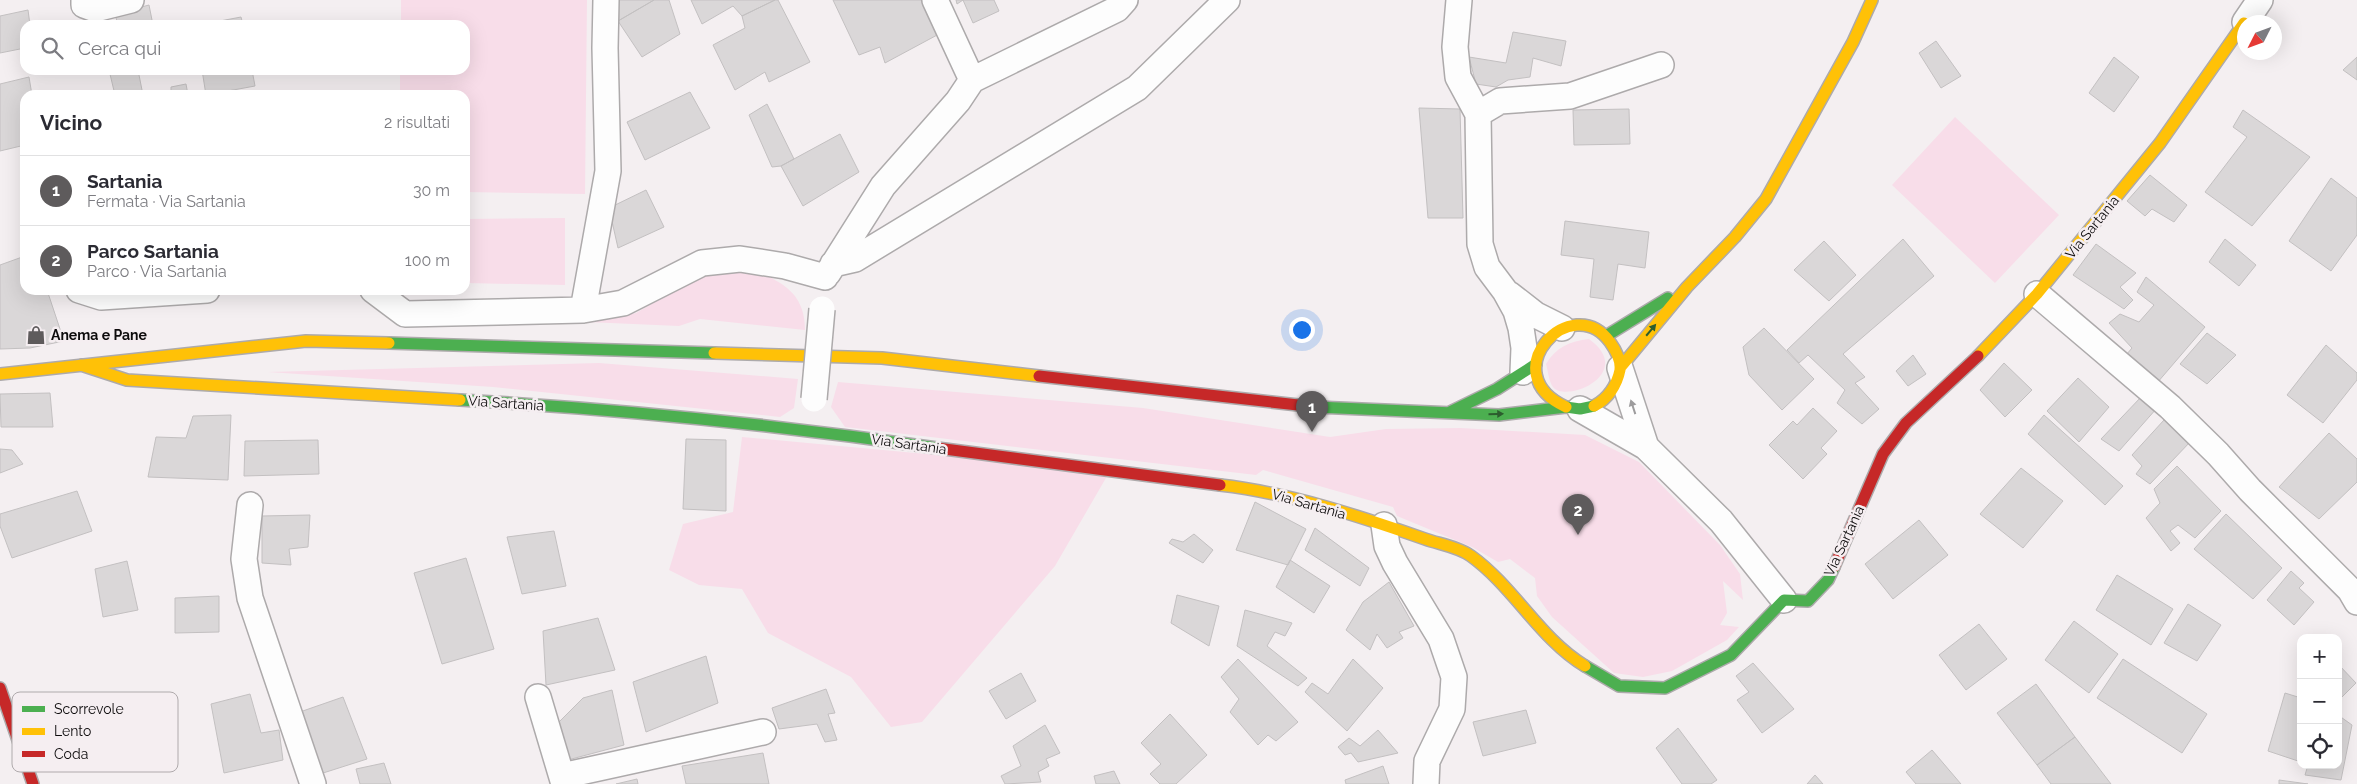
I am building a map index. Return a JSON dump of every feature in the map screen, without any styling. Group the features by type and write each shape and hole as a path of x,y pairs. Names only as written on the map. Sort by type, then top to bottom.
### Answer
{"street":[{"path":"84,0 84,5 95,9 131,0"},
{"path":"583,310 608,171 605,48 606,0"},
{"path":"935,0 972,80"},
{"path":"811,430 822,309 829,271 883,186 958,101 972,80 1117,9 1125,0"},
{"path":"380,295 406,314 583,310 623,303 702,262 740,259 829,271 855,259 1137,88 1227,0"},
{"path":"1459,0 1455,48 1458,78 1478,114 1480,244 1487,267 1506,291 1526,309 1562,328"},
{"path":"81,364 306,341 872,358 1301,406 1499,415 1596,405 1608,396 1616,383 1620,368 1687,287 1735,238 1766,199 1848,50 1872,0"},
{"name":"Via Sartania","path":"2250,15 2260,0"},
{"name":"Via Sartania","path":"0,374 81,364 127,380 547,406 811,430 1036,462 1257,490 1384,525 1470,555 1506,588 1570,657 1619,686 1665,688 1731,655 1784,600 1808,601 1828,580 1883,454 1906,423 1975,359 2037,294 2160,144 2237,33"},
{"path":"1478,114 1500,101 1570,96 1662,65"},
{"path":"1606,336 1687,287"},
{"path":"1506,291 1521,328 1529,368 1537,378 1543,391 1553,401 1573,408 1646,447 1721,521 1784,600"},
{"path":"2037,294 2170,407 2218,454 2255,496 2350,590 2357,602"},
{"path":"95,295 101,297 131,295"},
{"path":"1448,413 1497,388 1529,368 1549,336 1562,328 1578,325 1593,328 1606,336 1616,350 1646,447"},
{"path":"250,505 244,559 250,598 313,784"},
{"path":"1384,525 1387,546 1395,563 1441,639 1454,678 1452,709 1427,761 1426,784"},
{"path":"0,688 12,723"},
{"path":"538,697 563,780 763,732"},
{"path":"29,772 33,784"}],"shaded area":[{"path":"401,0 587,0 585,194 470,192 470,90 400,90 400,75 470,75 470,20 401,20"},
{"path":"1955,117 2059,215 1995,283 1892,185"},
{"path":"565,218 565,285 470,283 470,219"},
{"path":"757,271 792,292 801,308 805,330 700,319 679,326 587,322 636,313 701,275"},
{"path":"1589,339 1602,352 1605,363 1602,374 1594,382 1583,388 1560,391 1553,387 1546,364 1550,358 1564,346"},
{"path":"599,363 798,379 794,408 780,417 493,387 268,372"},
{"path":"838,382 1143,408 1330,437 1386,429 1460,428 1585,435 1639,462 1720,545 1740,574 1743,600 1723,581 1727,613 1720,625 1739,627 1727,640 1672,671 1643,677 1614,673 1552,617 1537,596 1535,578 1510,559 1498,562 1472,547 1397,516 1393,507 1263,470 1256,475 845,427 831,407"},
{"path":"742,437 1110,471 1055,566 922,722 891,727 851,677 768,633 742,589 699,585 669,570 683,524 733,512"}],"building":[{"path":"618,0 654,0 618,21"},
{"path":"654,0 669,0 680,34 642,57 618,21"},
{"path":"691,0 775,0 742,16 733,6 702,24"},
{"path":"778,0 810,62 769,82 765,72 735,90 713,45 745,28 742,16"},
{"path":"833,0 921,0 939,34 885,63 880,47 859,55"},
{"path":"963,0 994,0 999,11 973,23"},
{"path":"149,5 152,20 117,20 115,14"},
{"path":"28,10 29,20 20,20 20,49 0,53 0,16"},
{"path":"241,17 242,20 225,20"},
{"path":"1513,32 1566,41 1561,66 1533,58 1530,77 1508,80 1496,87 1476,84 1469,57 1506,63"},
{"path":"1936,41 1961,76 1941,88 1919,53"},
{"path":"2114,57 2139,77 2114,112 2089,93"},
{"path":"2357,57 2357,80 2343,70"},
{"path":"110,75 139,75 142,90 114,90"},
{"path":"203,75 253,75 255,86 233,90 205,90"},
{"path":"29,77 31,90 20,90 20,146 0,151 0,84"},
{"path":"186,84 187,90 171,90 171,87"},
{"path":"690,92 710,128 645,160 627,122"},
{"path":"767,104 794,159 781,166 772,167 749,115"},
{"path":"1419,108 1460,109 1463,218 1428,218"},
{"path":"1629,109 1630,144 1574,145 1573,110"},
{"path":"2243,110 2310,157 2252,226 2205,192 2247,137 2233,127"},
{"path":"840,134 859,172 803,206 781,166"},
{"path":"2150,175 2187,205 2174,222 2152,209 2145,216 2127,201"},
{"path":"2331,178 2357,198 2357,235 2331,271 2289,241"},
{"path":"646,190 664,227 618,248 609,208"},
{"path":"1565,221 1649,232 1645,268 1618,264 1613,300 1590,297 1594,259 1561,255"},
{"path":"1903,239 1934,276 1843,354 1865,377 1855,383 1879,409 1862,424 1837,403 1845,390 1808,355 1799,363 1787,350"},
{"path":"2225,239 2256,265 2239,286 2209,262"},
{"path":"1824,241 1856,275 1829,301 1794,270"},
{"path":"2096,244 2136,273 2120,287 2133,300 2124,309 2073,275"},
{"path":"20,258 20,295 49,295 64,341 30,348 0,349 0,265"},
{"path":"2146,277 2205,327 2157,383 2126,355 2132,348 2109,323 2120,314 2139,322 2154,305 2137,292"},
{"path":"1764,328 1814,379 1782,410 1749,375 1743,347"},
{"path":"2207,333 2236,355 2207,384 2180,364"},
{"path":"2326,345 2357,373 2357,380 2323,423 2287,395"},
{"path":"1913,355 1926,374 1908,386 1896,371"},
{"path":"2004,363 2032,390 2005,417 1980,390"},
{"path":"2078,378 2109,407 2079,442 2047,411"},
{"path":"50,393 53,427 1,427 0,394"},
{"path":"2142,396 2157,408 2119,451 2101,439"},
{"path":"1813,408 1837,431 1821,448 1827,454 1803,479 1769,445 1793,421 1797,425"},
{"path":"231,415 228,480 148,477 156,437 186,438 193,416"},
{"path":"2044,415 2123,486 2105,505 2028,434"},
{"path":"2164,420 2191,441 2150,484 2136,474 2142,466 2132,455"},
{"path":"2329,433 2357,459 2357,482 2319,519 2279,487"},
{"path":"686,439 726,440 726,511 683,509"},
{"path":"318,440 319,474 244,476 245,441"},
{"path":"0,449 12,450 23,464 0,473"},
{"path":"2177,466 2221,511 2195,538 2178,525 2170,531 2180,543 2171,551 2146,518 2160,503 2154,489"},
{"path":"2021,468 2063,501 2023,548 1980,514"},
{"path":"77,491 92,531 12,558 0,526 0,514"},
{"path":"1255,502 1306,529 1288,565 1236,550"},
{"path":"2226,514 2282,568 2253,599 2194,549"},
{"path":"310,515 308,547 289,549 291,565 262,563 262,516"},
{"path":"1919,520 1948,555 1893,599 1865,564"},
{"path":"1315,528 1369,568 1360,586 1305,550"},
{"path":"554,531 566,586 522,594 507,537"},
{"path":"1194,534 1213,550 1203,563 1169,543 1172,539 1183,542"},
{"path":"466,558 494,649 442,664 414,573"},
{"path":"1290,560 1330,586 1314,613 1276,587"},
{"path":"127,561 138,610 103,617 95,569"},
{"path":"2291,571 2304,583 2299,588 2314,602 2294,625 2267,600"},
{"path":"2117,575 2173,609 2151,645 2096,610"},
{"path":"1389,582 1414,626 1399,632 1403,638 1387,648 1377,634 1370,650 1346,630 1363,602"},
{"path":"1177,595 1219,606 1209,646 1171,623"},
{"path":"219,596 219,632 175,633 175,598"},
{"path":"2188,604 2221,625 2197,661 2164,643"},
{"path":"1245,610 1292,623 1285,636 1275,632 1267,646 1307,678 1298,686 1237,646"},
{"path":"598,618 615,670 546,685 543,631"},
{"path":"2074,621 2118,654 2089,693 2045,660"},
{"path":"1979,624 2007,659 1966,690 1939,655"},
{"path":"706,656 718,703 646,732 633,682"},
{"path":"1238,659 1298,722 1276,741 1268,735 1258,745 1230,712 1239,699 1221,677"},
{"path":"1353,659 1383,688 1347,731 1305,692 1312,683 1328,694"},
{"path":"2123,659 2207,714 2182,753 2097,698"},
{"path":"1753,663 1794,709 1762,733 1737,700 1749,692 1736,676"},
{"path":"2342,668 2356,683 2342,697"},
{"path":"1021,673 1036,701 1006,719 989,691"},
{"path":"2036,684 2075,737 2037,765 1997,713"},
{"path":"826,689 835,713 828,714 837,740 825,742 817,724 779,729 772,708"},
{"path":"612,690 624,745 564,761 554,727 583,698"},
{"path":"2285,693 2297,697 2297,761 2268,751"},
{"path":"250,694 261,733 279,730 283,760 224,773 211,704"},
{"path":"343,697 367,759 320,774 297,713"},
{"path":"1526,710 1536,743 1483,756 1473,722"},
{"path":"1170,714 1207,755 1176,784 1160,784 1150,774 1161,764 1141,743"},
{"path":"2342,718 2352,725 2341,780 2305,775 2307,769 2342,769"},
{"path":"1045,725 1060,753 1046,759 1049,766 1038,772 1041,782 1005,784 1001,776 1021,766 1013,746"},
{"path":"1678,728 1717,780 1711,784 1682,784 1656,748"},
{"path":"1378,730 1398,753 1358,762 1351,753 1345,755 1338,747 1349,738 1360,746"},
{"path":"2075,737 2111,784 2051,784 2037,765"},
{"path":"1932,750 1961,784 1916,784 1906,772"},
{"path":"763,753 769,784 686,784 682,766"},
{"path":"384,763 391,784 360,784 356,769"},
{"path":"1383,766 1389,784 1346,784 1345,780"},
{"path":"1114,771 1120,784 1096,784 1094,776"},
{"path":"1815,775 1823,784 1807,784"},
{"path":"637,779 638,784 616,784"},
{"path":"2279,780 2308,784 2279,784"}],"traffic: fast":[{"path":"1606,336 1668,298"},
{"path":"389,343 714,353"},
{"path":"1450,412 1497,389 1536,364"},
{"path":"460,400 580,408 699,419 937,448"},
{"path":"1316,407 1499,415 1566,407 1580,409 1594,406"},
{"path":"1585,666 1619,686 1665,688 1731,655 1784,600 1808,601 1828,580 1834,567"}],"traffic: slow":[{"path":"1620,368 1687,287 1735,237 1766,199 1853,42 1872,0"},
{"path":"1978,356 2037,294 2160,143 2237,33"},
{"path":"1566,407 1545,392 1536,375 1537,358 1546,342 1560,330 1577,325 1594,328 1610,342 1620,362 1617,381 1604,400 1594,406"},
{"path":"0,374 306,341 389,343"},
{"path":"714,353 882,358 1039,376"},
{"path":"81,365 127,380 460,400"},
{"path":"1220,485 1324,506 1466,553 1501,582 1554,642 1585,666"}],"traffic: jam":[{"path":"1834,567 1883,454 1906,423 1978,356"},
{"path":"1039,376 1316,407"},
{"path":"937,448 1220,485"},
{"path":"0,688 12,723"},
{"path":"29,772 33,784"}],"place":[{"name":"Anema e Pane","path":"36,335"},
{"name":"Sartania","path":"1312,432"},
{"name":"Parco Sartania","path":"1578,535"}]}
